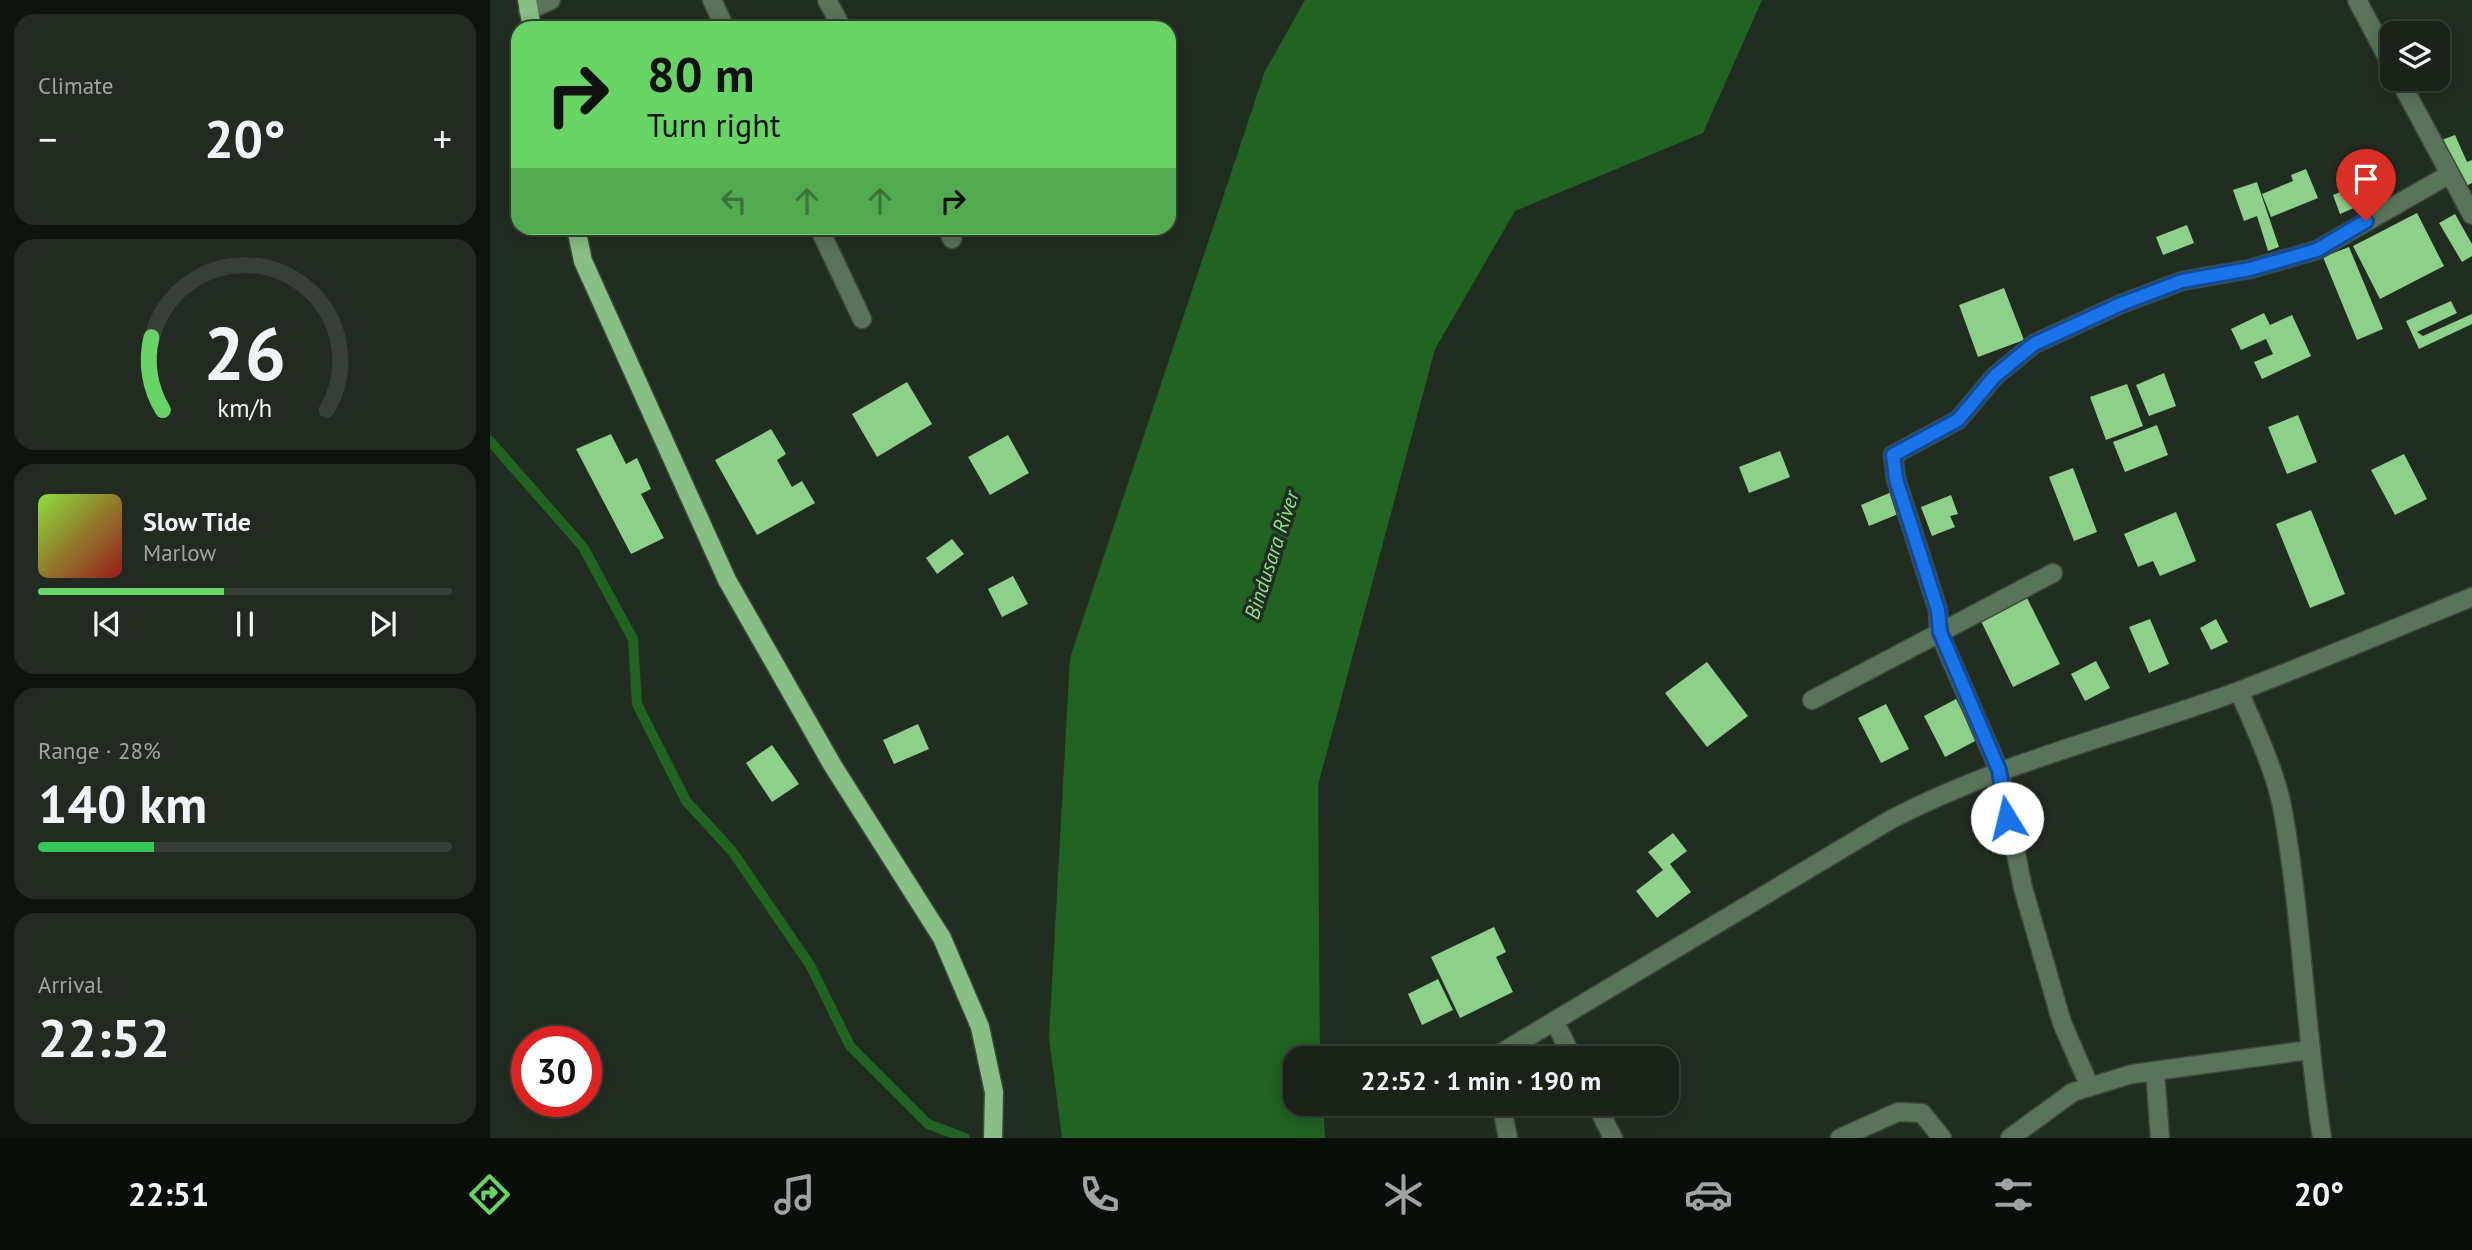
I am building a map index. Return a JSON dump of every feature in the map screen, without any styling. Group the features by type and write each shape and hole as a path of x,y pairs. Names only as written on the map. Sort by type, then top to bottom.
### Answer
{"main road":[{"path":"577,235 583,261 727,580 833,766 942,938 980,1027 994,1091 993,1138"}],"street":[{"path":"529,13 551,0"},
{"path":"712,0 722,21"},
{"path":"827,0 838,21"},
{"path":"2357,0 2380,43"},
{"path":"2405,91 2472,215"},
{"path":"2090,1087 2062,1023 2037,937 2012,842 1999,770 1940,632 1938,610 1896,479 1893,455 1958,420 1995,376 2034,344 2121,304 2182,281 2250,269 2317,250 2450,174"},
{"path":"822,235 862,319"},
{"path":"1812,700 2053,573"},
{"path":"1513,1046 1890,821 1942,794 1999,770 2239,691 2472,597"},
{"path":"2239,691 2269,763 2282,808 2309,1050 2322,1138"},
{"path":"1555,1022 1567,1046"},
{"path":"2010,1138 2073,1092 2132,1074 2309,1050"},
{"path":"2155,1071 2160,1138"},
{"path":"1840,1138 1898,1112 1922,1114 1942,1138"},
{"path":"1503,1116 1508,1138"},
{"path":"1602,1116 1613,1138"}],"shaded area":[{"path":"1305,0 1762,0 1703,133 1515,211 1435,349 1318,785 1320,1046 1283,1046 1283,1116 1324,1116 1325,1138 1062,1138 1049,1038 1070,658 1265,71"}],"building":[{"path":"2455,135 2467,162 2472,160 2472,183 2460,189 2439,141"},
{"path":"2306,169 2318,198 2271,217 2262,194 2293,181 2291,175"},
{"path":"2351,170 2374,171 2384,195 2340,214 2333,195 2357,185"},
{"path":"2257,182 2279,247 2268,251 2257,216 2244,221 2233,190"},
{"path":"2417,213 2444,266 2380,299 2353,246"},
{"path":"2455,214 2472,244 2472,256 2462,262 2439,223"},
{"path":"2187,225 2194,243 2163,255 2156,237"},
{"path":"2349,247 2383,329 2357,340 2323,257"},
{"path":"2004,288 2024,340 1978,357 1959,305"},
{"path":"2451,301 2457,313 2417,332 2423,336 2472,314 2472,324 2419,349 2406,321"},
{"path":"2264,313 2270,325 2292,315 2311,356 2262,379 2254,362 2273,354 2266,339 2241,350 2231,329"},
{"path":"2164,373 2176,406 2149,416 2136,385"},
{"path":"907,382 932,424 877,457 852,414"},
{"path":"2127,384 2143,426 2106,440 2090,397"},
{"path":"2298,415 2317,462 2287,474 2268,427"},
{"path":"2157,425 2168,455 2125,472 2113,442"},
{"path":"771,429 786,454 777,460 792,487 802,481 815,503 757,535 715,460"},
{"path":"611,434 626,464 637,458 651,489 641,494 664,538 631,554 576,449"},
{"path":"1008,435 1029,473 990,495 968,457"},
{"path":"1780,451 1790,477 1749,493 1739,467"},
{"path":"2404,454 2427,499 2395,515 2371,470"},
{"path":"2073,468 2097,532 2074,541 2049,477"},
{"path":"1894,491 1903,512 1869,526 1861,505"},
{"path":"1951,495 1958,514 1950,516 1955,527 1932,536 1921,507"},
{"path":"2311,510 2345,594 2310,608 2276,524"},
{"path":"2176,512 2196,561 2160,576 2153,561 2138,567 2124,534"},
{"path":"952,539 964,554 937,574 926,558"},
{"path":"1013,576 1028,604 1002,617 988,589"},
{"path":"2026,596 2060,664 2013,687 1980,619"},
{"path":"2150,619 2169,664 2149,673 2129,627"},
{"path":"2216,619 2228,642 2211,650 2200,628"},
{"path":"2096,661 2110,688 2085,701 2071,674"},
{"path":"1707,662 1748,716 1707,747 1665,693"},
{"path":"1956,699 1977,740 1945,757 1924,716"},
{"path":"1886,704 1909,749 1881,763 1858,718"},
{"path":"918,724 929,749 894,764 883,740"},
{"path":"772,745 799,784 772,802 746,763"},
{"path":"1673,833 1687,851 1670,864 1691,892 1657,918 1636,891 1663,870 1648,852"},
{"path":"1494,927 1506,952 1496,957 1513,992 1460,1018 1431,957"},
{"path":"1438,979 1453,1010 1422,1025 1408,994"}],"waterway":[{"path":"490,441 583,547 633,639 637,704 686,801 732,851 810,965 850,1046 928,1124 965,1138"}],"route":[{"path":"2007,818 1999,770 1940,632 1938,610 1896,479 1893,455 1958,420 1995,376 2034,344 2121,304 2182,281 2250,269 2317,250 2366,221"}],"water label":[{"name":"Bindusara River","path":"1272,555"}]}
